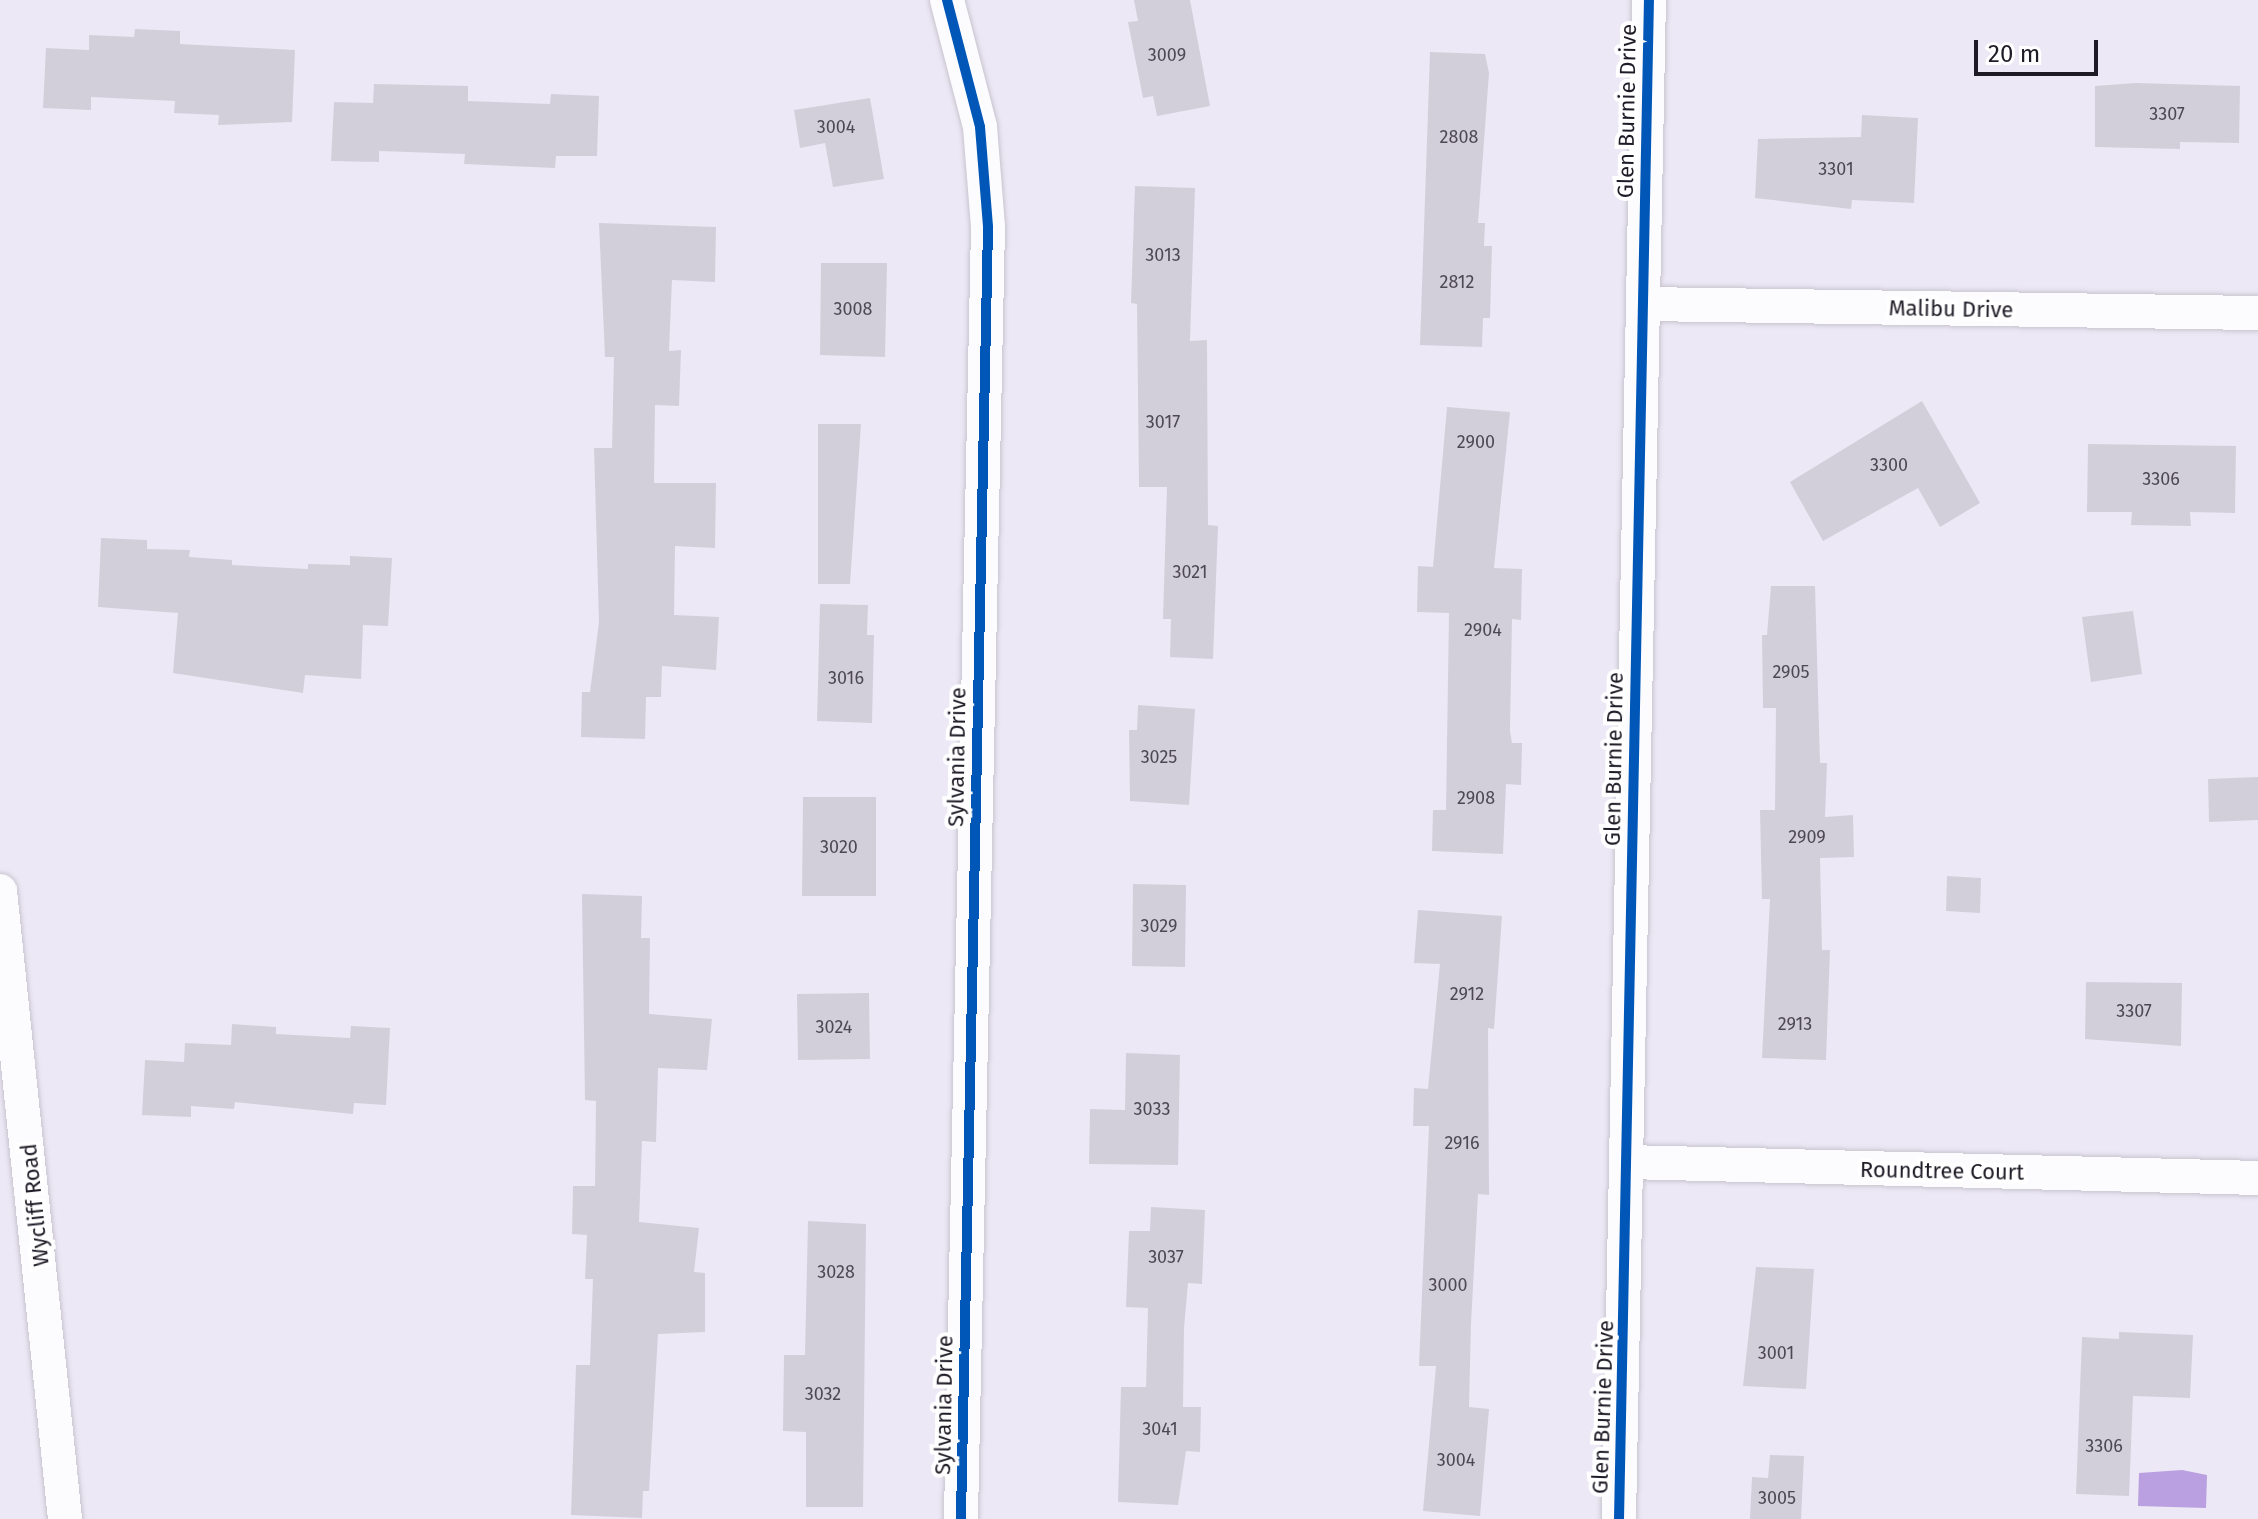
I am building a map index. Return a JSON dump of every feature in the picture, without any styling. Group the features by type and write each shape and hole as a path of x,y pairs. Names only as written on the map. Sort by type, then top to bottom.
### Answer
{"street":[{"name":"Sylvania Drive","path":"947,0 980,127 988,227 961,1519"},
{"name":"Glen Burnie Drive","path":"1619,1519 1649,0"},
{"name":"Malibu Drive","path":"1643,304 2258,313"},
{"name":"Wycliff Road","path":"0,891 65,1519"},
{"name":"Roundtree Court","path":"1627,1162 2258,1178"}],"shaded area":[{"path":"2182,1470 2207,1475 2206,1508 2138,1506 2139,1473"}],"building":[{"path":"1134,0 1190,0 1210,106 1157,116 1153,96 1143,98 1128,22 1138,21"},
{"path":"135,29 180,31 180,44 295,50 292,122 218,125 219,115 174,113 175,101 91,97 91,110 43,108 46,48 89,50 89,35 134,37"},
{"path":"1430,52 1485,54 1489,73 1478,223 1485,223 1484,246 1492,246 1490,318 1483,318 1482,347 1420,345"},
{"path":"2135,83 2240,86 2239,143 2180,142 2180,149 2095,147 2095,86"},
{"path":"374,84 468,86 468,101 550,104 551,94 599,96 597,156 556,156 555,168 464,164 465,154 379,151 379,162 331,161 334,102 373,103"},
{"path":"870,98 884,179 833,187 825,143 800,148 794,110"},
{"path":"1862,115 1918,118 1914,203 1852,200 1851,209 1755,198 1758,139 1861,137"},
{"path":"1135,186 1195,188 1190,341 1207,340 1208,525 1218,526 1213,659 1170,657 1171,619 1163,619 1167,487 1139,487 1137,304 1131,303"},
{"path":"599,223 716,227 715,282 672,280 669,351 681,350 679,406 655,405 654,483 716,483 715,548 675,546 674,615 719,617 716,670 662,666 661,697 646,697 645,739 581,737 582,692 590,692 599,622 594,448 612,448 614,357 605,357"},
{"path":"821,263 887,263 885,357 820,355"},
{"path":"1922,401 1980,503 1940,527 1918,488 1823,541 1790,482"},
{"path":"1447,407 1510,412 1494,568 1522,569 1521,620 1512,619 1510,731 1512,743 1522,743 1521,785 1506,784 1503,854 1432,851 1433,810 1446,810 1449,613 1417,612 1418,566 1433,567"},
{"path":"818,424 861,424 850,584 818,584"},
{"path":"2088,444 2236,446 2235,513 2190,512 2191,526 2131,525 2132,512 2087,512"},
{"path":"101,538 147,540 147,549 190,550 189,557 232,560 232,565 308,569 308,564 350,565 350,556 392,558 388,626 363,625 361,679 305,675 303,693 173,673 178,613 98,607"},
{"path":"1771,586 1815,586 1820,763 1827,763 1825,817 1853,815 1854,857 1820,858 1822,950 1830,950 1826,1060 1762,1058 1770,899 1762,899 1760,810 1775,810 1776,708 1763,708 1762,635 1767,635"},
{"path":"820,604 868,605 867,635 874,635 872,723 817,721"},
{"path":"2133,611 2142,674 2091,682 2082,617"},
{"path":"1138,705 1195,709 1189,805 1130,801 1129,730 1137,730"},
{"path":"2258,777 2258,820 2209,822 2208,779"},
{"path":"803,797 876,797 876,896 802,896"},
{"path":"1947,876 1981,878 1980,913 1946,911"},
{"path":"1133,884 1186,885 1185,967 1132,966"},
{"path":"582,894 642,896 641,938 650,938 649,1014 712,1019 707,1070 658,1068 656,1142 642,1141 639,1222 699,1228 694,1272 705,1273 705,1332 658,1334 649,1491 643,1491 642,1518 571,1515 576,1365 590,1365 593,1279 585,1279 587,1235 572,1234 573,1186 595,1186 596,1101 585,1100"},
{"path":"1418,910 1502,916 1494,1029 1488,1028 1489,1195 1478,1194 1471,1324 1469,1407 1489,1409 1480,1516 1423,1511 1436,1366 1419,1366 1429,1126 1413,1126 1414,1088 1428,1089 1440,964 1414,963"},
{"path":"2086,982 2182,983 2181,1046 2085,1039"},
{"path":"869,993 870,1059 798,1060 797,994"},
{"path":"232,1024 276,1027 276,1034 350,1038 351,1026 390,1028 386,1105 354,1103 353,1114 235,1102 234,1109 191,1106 191,1117 142,1115 145,1060 184,1062 185,1043 231,1045"},
{"path":"1126,1053 1180,1055 1178,1165 1089,1164 1090,1109 1125,1110"},
{"path":"1151,1207 1205,1210 1202,1284 1188,1283 1184,1328 1183,1407 1201,1407 1200,1452 1186,1451 1178,1505 1118,1502 1121,1387 1146,1387 1148,1308 1126,1307 1129,1231 1150,1231"},
{"path":"808,1221 866,1224 863,1507 806,1507 806,1432 783,1431 784,1355 805,1355"},
{"path":"1756,1267 1814,1269 1806,1389 1743,1386"},
{"path":"2119,1332 2193,1335 2190,1398 2133,1396 2129,1496 2076,1494 2082,1337 2119,1339"},
{"path":"1770,1455 1804,1456 1801,1519 1750,1519 1752,1477 1768,1478"}],"cycle path":[{"path":"947,0 980,127 988,227 961,1519"},
{"path":"1619,1519 1649,0"}]}
